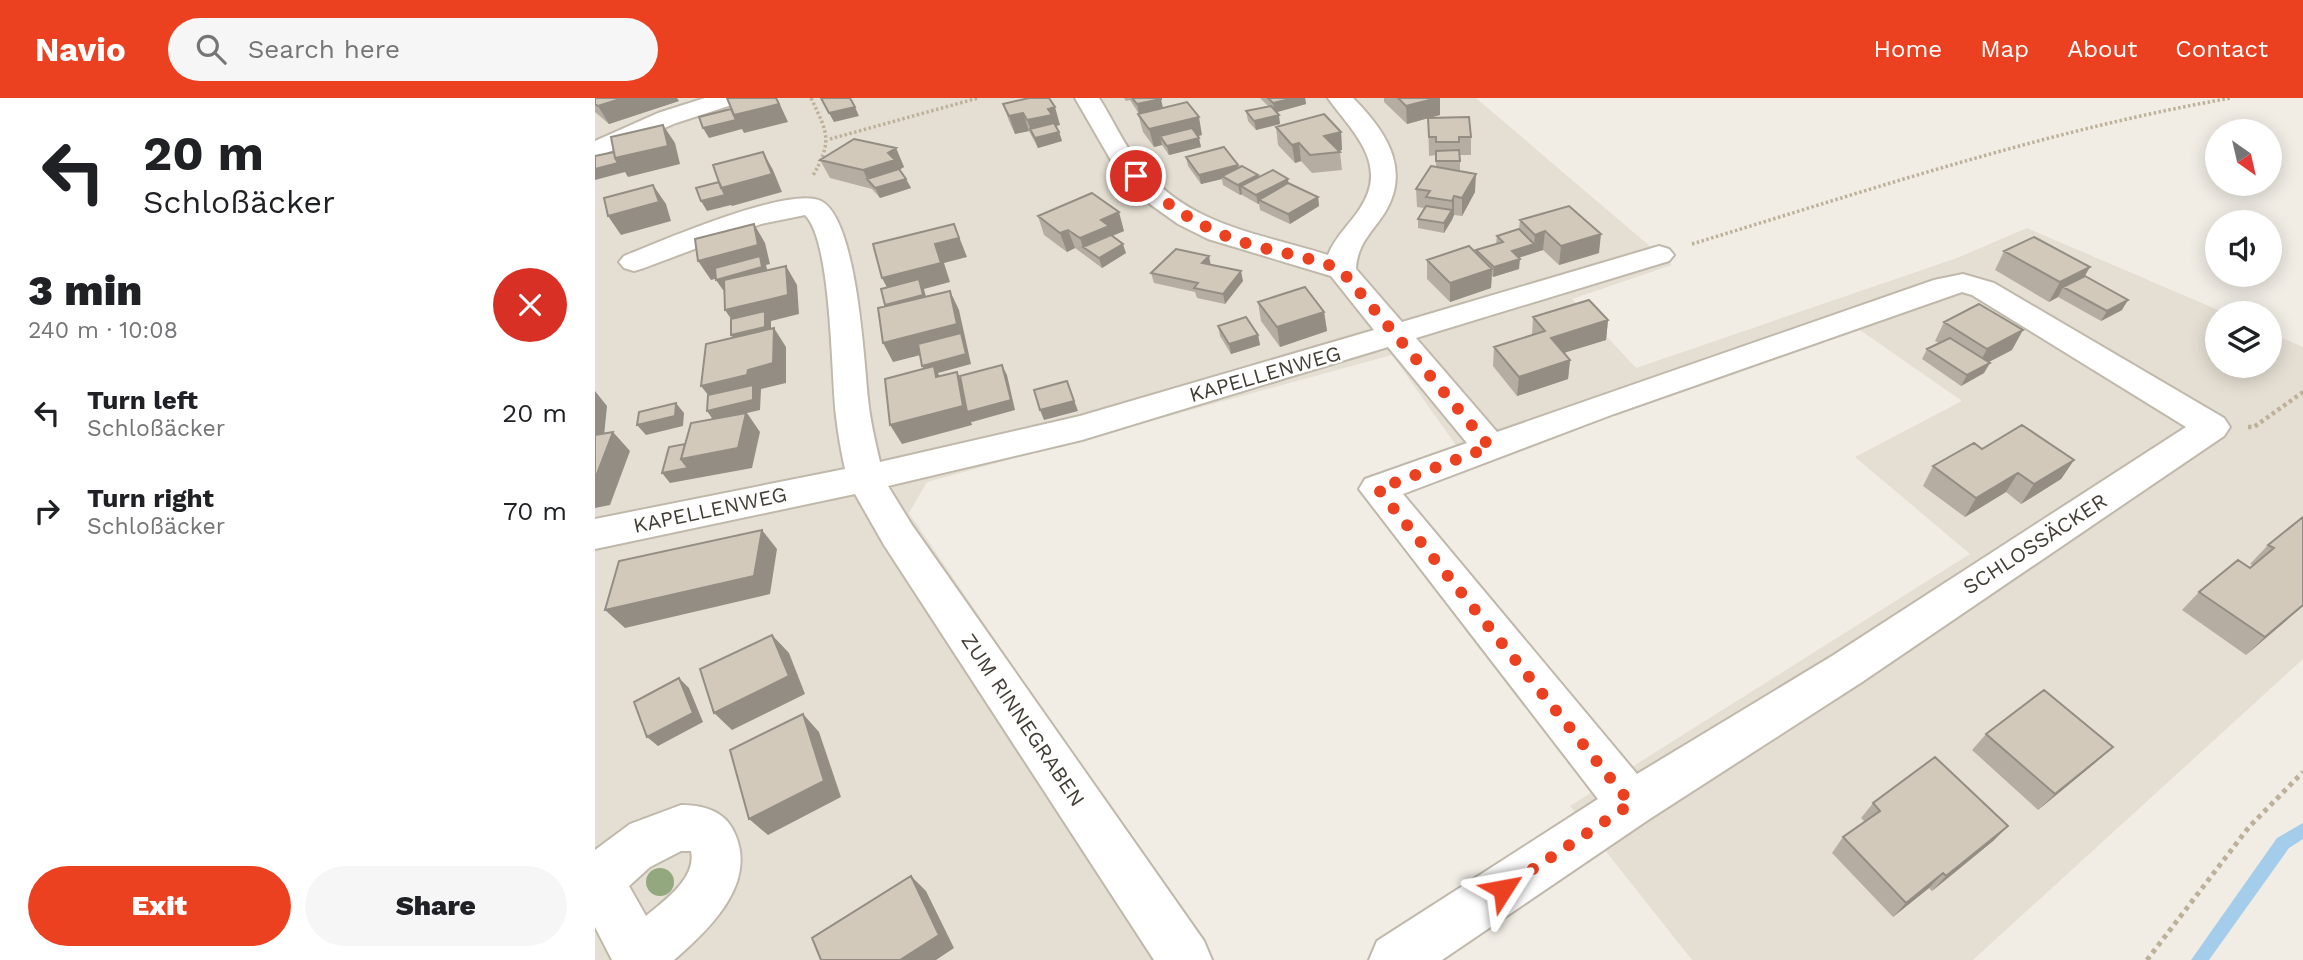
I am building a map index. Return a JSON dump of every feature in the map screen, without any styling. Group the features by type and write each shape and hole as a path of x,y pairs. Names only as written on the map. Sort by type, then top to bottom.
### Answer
{"street":[{"path":"595,150 643,127 730,98"},
{"path":"1087,98 1125,163 1150,190 1201,223 1232,239 1319,260 1341,270 1490,447"},
{"path":"1341,98 1378,146 1386,175 1383,194 1372,213 1345,244 1341,255 1341,270"},
{"path":"634,262 725,226 794,208 811,207 822,214 834,255 844,309 852,415 866,478"},
{"name":"KAPELLENWEG","path":"595,534 866,478 1082,428 1659,254"},
{"path":"1396,960 1631,804 1378,489 1932,290 1963,283 1983,289 2212,427"},
{"name":"SCHLOSSÄCKER","path":"1631,804 1847,669 2212,427"},
{"name":"ZUM RINNEGRABEN","path":"866,478 898,535 1185,960"}],"path":[{"path":"794,208 826,153 830,139 811,98"},
{"path":"830,139 978,98"},
{"path":"1659,254 2060,135 2193,104 2231,98"},
{"path":"2212,427 2254,427 2303,392"},
{"path":"2147,960 2249,827 2303,772"}],"shaded area":[{"path":"595,98 1476,98 1672,265 1572,299 1636,368 1957,258 2027,228 2205,304 2205,378 2282,378 2282,338 2303,347 2303,659 1973,960 1692,960 1570,806 1970,554 1855,457 1962,401 1857,328 1470,465 1392,355 927,482 909,513 1213,960 595,960"}],"building":[{"path":"595,98 623,98 598,106 595,104"},
{"path":"727,98 776,98 779,104 734,115"},
{"path":"821,98 850,98 855,107 829,113"},
{"path":"1029,98 1049,98 1055,107 1048,109 1052,115 1027,120 1023,113 1009,116 1003,104"},
{"path":"1132,98 1161,98 1161,99 1137,104"},
{"path":"1268,98 1294,98 1273,103"},
{"path":"1398,98 1437,98 1406,106"},
{"path":"1187,102 1199,117 1149,129 1138,114"},
{"path":"1271,106 1279,115 1254,121 1246,111"},
{"path":"731,109 736,120 703,128 699,117"},
{"path":"1324,114 1341,132 1324,136 1340,152 1310,155 1299,143 1292,145 1276,127"},
{"path":"1469,117 1471,137 1459,137 1459,142 1436,142 1436,137 1429,137 1428,118"},
{"path":"1054,123 1059,132 1035,138 1030,129"},
{"path":"663,125 668,146 615,158 611,137"},
{"path":"1192,128 1199,138 1167,146 1160,136"},
{"path":"854,139 896,148 888,153 895,160 863,170 820,160"},
{"path":"1224,147 1238,165 1199,175 1186,157"},
{"path":"1459,150 1460,161 1436,161 1436,151"},
{"path":"614,152 618,163 595,169 595,156"},
{"path":"763,152 772,174 721,188 713,165"},
{"path":"1242,166 1258,175 1238,185 1222,176"},
{"path":"1431,166 1476,174 1462,198 1454,196 1452,201 1426,197 1430,191 1416,189"},
{"path":"899,169 906,179 875,188 867,179"},
{"path":"1273,170 1288,179 1256,195 1241,186"},
{"path":"719,182 725,195 701,201 696,188"},
{"path":"1288,183 1318,197 1288,214 1259,200"},
{"path":"653,185 659,202 608,216 604,198"},
{"path":"1092,193 1119,212 1101,220 1109,226 1080,238 1068,230 1060,233 1038,216"},
{"path":"1426,206 1452,210 1444,223 1418,219"},
{"path":"1569,206 1601,234 1561,246 1545,231 1535,235 1520,220"},
{"path":"754,224 758,245 698,261 695,239"},
{"path":"954,224 959,238 935,244 941,263 882,278 873,244"},
{"path":"1519,229 1534,244 1512,251 1520,259 1494,267 1476,250 1503,242 1497,236"},
{"path":"1111,235 1123,244 1099,258 1083,247"},
{"path":"2034,237 2090,267 2060,282 2004,251"},
{"path":"1469,246 1492,269 1450,283 1427,260"},
{"path":"1176,249 1209,256 1202,263 1241,271 1223,294 1194,288 1198,283 1151,273"},
{"path":"760,256 762,267 716,280 715,268"},
{"path":"786,266 788,295 725,310 724,280"},
{"path":"2085,276 2128,300 2107,311 2063,287"},
{"path":"919,279 923,295 885,305 881,289"},
{"path":"1305,287 1324,312 1277,327 1258,302"},
{"path":"950,291 957,324 883,343 878,308"},
{"path":"1589,300 1608,320 1551,338 1570,360 1519,377 1494,347 1545,331 1533,317"},
{"path":"1979,304 2023,330 1987,349 1944,322"},
{"path":"765,311 765,327 731,335 731,319"},
{"path":"1246,317 1258,335 1229,344 1218,326"},
{"path":"774,328 773,363 748,370 747,375 701,386 706,344"},
{"path":"961,333 966,354 922,366 918,344"},
{"path":"1950,338 1990,363 1967,375 1927,349"},
{"path":"1002,365 1011,400 967,412 960,376"},
{"path":"934,366 936,377 957,372 963,406 890,425 885,379"},
{"path":"1067,381 1074,401 1040,410 1034,390"},
{"path":"753,385 753,400 707,411 708,395"},
{"path":"676,403 675,416 637,425 639,412"},
{"path":"746,413 738,448 681,459 691,423"},
{"path":"2022,425 2074,460 2034,484 2018,473 1976,498 1933,466 1974,443 1982,449"},
{"path":"613,432 595,479 595,435"},
{"path":"685,444 681,459 688,468 662,473 669,447"},
{"path":"2303,517 2303,605 2265,637 2199,592 2238,560 2250,568 2274,548 2268,545"},
{"path":"762,530 754,576 605,610 619,561"},
{"path":"772,635 789,676 714,713 700,669"},
{"path":"679,678 693,713 647,737 634,702"},
{"path":"2044,690 2113,747 2055,794 1986,734"},
{"path":"803,714 824,781 749,819 730,750"},
{"path":"1935,757 2008,826 1946,876 1943,873 1906,903 1843,837 1880,811 1873,803"},
{"path":"911,876 939,935 900,960 821,960 812,938"}],"waterway":[{"path":"2199,960 2283,843 2303,830"}],"route":[{"path":"1136,176 1150,190 1179,210 1232,239 1299,254 1341,270 1490,447 1378,489 1631,804 1503,889"}]}
